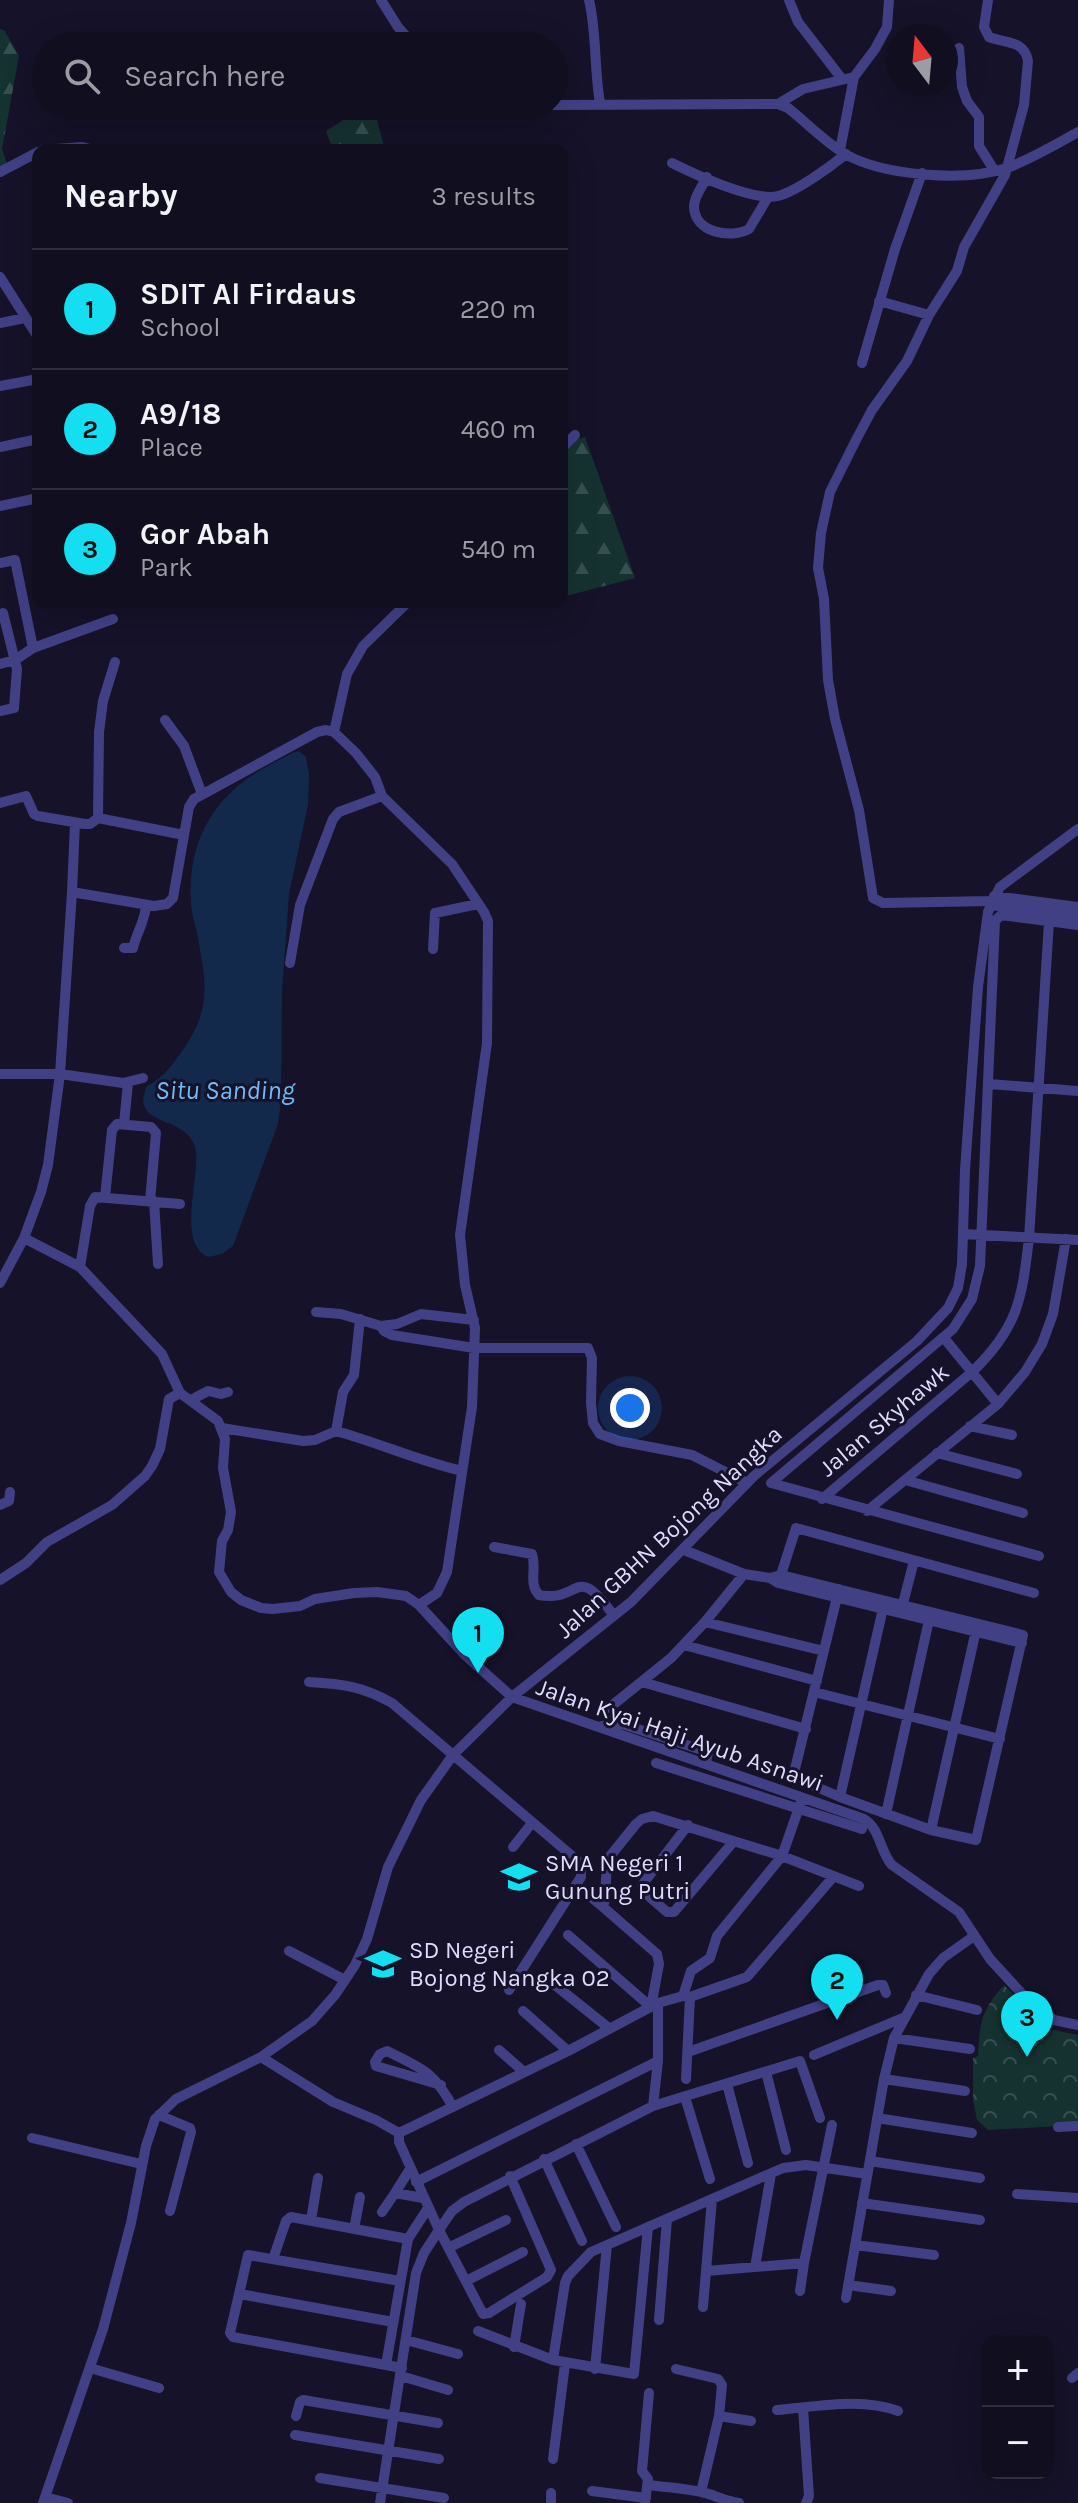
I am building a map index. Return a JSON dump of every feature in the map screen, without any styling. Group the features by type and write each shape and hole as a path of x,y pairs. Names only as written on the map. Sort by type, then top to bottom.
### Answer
{"street":[{"path":"381,0 402,32"},
{"path":"589,0 595,30 594,58 600,103"},
{"path":"789,0 798,22 842,79"},
{"path":"672,163 748,194 768,197 781,195 843,152 854,77 887,27 889,0"},
{"path":"988,0 984,27 989,37 1021,47 1027,54 1024,105 1005,175 964,247 957,271 929,315 907,361 872,410 830,492 818,568 824,599 828,680 859,810 873,898 883,903 993,900 1078,907"},
{"path":"959,48 964,95 979,117 979,146 994,170"},
{"path":"778,104 803,89 854,77"},
{"path":"568,104 778,104 788,108 843,152 881,168 922,173 975,174 1006,168 1078,132"},
{"path":"0,172 32,156"},
{"path":"862,363 879,301 922,173"},
{"path":"707,177 694,202 694,209 708,228 721,234 732,235 749,229 768,197"},
{"path":"0,277 32,328"},
{"path":"879,301 929,315"},
{"path":"0,323 25,318"},
{"path":"0,386 32,380"},
{"path":"568,442 575,435"},
{"path":"0,447 32,440"},
{"path":"0,506 32,499"},
{"path":"0,563 15,560 33,648"},
{"path":"0,711 14,708 17,669 2,613 25,608"},
{"path":"334,732 347,674 363,646 402,608"},
{"path":"0,664 15,660 33,648 113,619"},
{"path":"98,818 99,732 103,701 115,662"},
{"path":"165,720 184,746 202,794"},
{"path":"72,892 163,906 173,898 189,807 194,799 326,730 334,732 356,753 375,777 382,796 452,864 488,921 487,1043 460,1235 465,1285 474,1320 472,1407 447,1572 437,1593 419,1605"},
{"path":"0,803 27,796 36,815 90,824 98,818 184,835"},
{"path":"290,963 295,923 304,890 333,819 339,812 382,796"},
{"path":"0,1283 24,1238 44,1180 60,1074 75,823"},
{"path":"993,900 1018,872 1078,829"},
{"path":"993,900 1078,916"},
{"name":"Jalan GBHN Bojong Nangka","path":"159,2115 176,2099 261,2057 312,2021 345,1980 362,1952 388,1867 433,1781 453,1755 512,1697 614,1616 684,1550 750,1480 917,1341 948,1308 958,1288 962,1264 965,1170 978,987 985,928 993,900"},
{"path":"433,949 435,913 478,904"},
{"path":"124,948 133,948 135,934 145,920 146,905"},
{"path":"771,1483 944,1338 972,1299 978,1278 981,1235 995,921 1001,915 1078,925"},
{"name":"Jalan Skyhawk","path":"822,1499 994,1351 1016,1313 1029,1238 1049,922"},
{"path":"0,1074 60,1074 128,1083 143,1078"},
{"path":"124,1124 128,1083"},
{"path":"989,1084 1078,1091"},
{"path":"105,1197 112,1130 117,1124 151,1127 156,1133 152,1201 158,1264"},
{"path":"80,1267 92,1200 105,1197 180,1204"},
{"path":"867,1511 998,1404 1025,1372 1042,1344 1072,1240 963,1234"},
{"path":"24,1238 80,1267 162,1354 180,1393 212,1416 222,1428 303,1441 315,1440 336,1431 386,1446 410,1458 462,1471"},
{"path":"316,1312 341,1314 381,1326 397,1324 421,1314 474,1320"},
{"path":"336,1431 343,1392 354,1375 360,1319"},
{"path":"381,1326 392,1335 474,1348 588,1348 592,1358 593,1423 600,1434 619,1441 692,1455 750,1480 771,1483 1039,1556"},
{"path":"944,1338 998,1404"},
{"path":"191,1400 208,1391 228,1392"},
{"path":"0,1580 26,1563 47,1542 112,1505 145,1476 160,1449 169,1399 180,1393"},
{"path":"970,1426 1012,1435"},
{"name":"Jalan Kyai Haji Ayub Asnawi","path":"222,1428 225,1439 223,1468 231,1512 218,1563 223,1583 231,1592 261,1608 300,1606 315,1599 377,1592 406,1596 419,1605 465,1655 512,1697 706,1763 800,1804 871,1823 884,1856 892,1865 956,1909 974,1936"},
{"path":"937,1453 1017,1474"},
{"path":"905,1480 1023,1513"},
{"path":"0,1505 9,1501 10,1492"},
{"path":"776,1579 796,1528 1034,1593"},
{"path":"494,1547 532,1554 535,1567 532,1582 539,1595 553,1595 582,1586 591,1588 614,1616"},
{"path":"684,1550 744,1574 838,1593 977,1627 1022,1643 977,1839 931,1830 793,1777 838,1593"},
{"path":"902,1609 914,1561"},
{"path":"609,1708 684,1645 744,1574"},
{"path":"840,1797 884,1604"},
{"path":"902,1609 929,1620 977,1627"},
{"path":"886,1814 929,1620"},
{"path":"705,1622 824,1651"},
{"path":"931,1830 977,1627"},
{"path":"684,1645 816,1686 861,1704 1000,1739"},
{"path":"309,1682 350,1685 392,1703 578,1861 582,1871 509,1990"},
{"path":"642,1682 806,1729"},
{"path":"600,1727 622,1724 696,1747 708,1752 706,1763"},
{"path":"669,1750 660,1764 800,1804 862,1829"},
{"path":"686,2079 687,1997 691,1971 710,1958 717,1936 782,1856 800,1804"},
{"path":"603,1907 607,1860 636,1824 653,1816 782,1856 859,1886"},
{"path":"513,1847 532,1823"},
{"path":"688,1825 642,1885 645,1893 667,1912 674,1912 734,1841"},
{"path":"399,2133 655,2005 747,1977 834,1876"},
{"path":"592,1898 657,1954 655,2005 658,2061 654,2099"},
{"path":"568,1935 655,2005"},
{"path":"846,2298 894,2038 916,1995 943,1958 974,1936 990,1959 1035,2008 1054,2020 1078,2025"},
{"path":"289,1951 345,1980"},
{"path":"545,1977 610,2029"},
{"path":"688,2052 878,1985 883,1985 886,1993"},
{"path":"916,1995 977,2010"},
{"path":"523,2011 568,2051"},
{"path":"814,2055 905,2016"},
{"path":"894,2038 970,2049"},
{"path":"499,2050 524,2072"},
{"path":"441,2085 376,2066 375,2062 380,2054 387,2051 430,2073 441,2085 453,2107"},
{"path":"261,2057 333,2102 399,2133"},
{"path":"416,2182 658,2061"},
{"path":"380,2503 394,2414 396,2368 393,2322 400,2281 408,2239 431,2215 452,2211 510,2176 576,2144 654,2099 685,2097 803,2062 820,2118"},
{"path":"766,2072 786,2150"},
{"path":"884,2079 965,2091"},
{"path":"727,2084 748,2163"},
{"path":"685,2097 710,2179"},
{"path":"68,2503 44,2500 90,2368 120,2267 141,2164 149,2135 159,2115 191,2129 170,2211"},
{"path":"877,2118 972,2133"},
{"path":"800,2291 832,2125"},
{"path":"1058,2127 1078,2126"},
{"path":"399,2133 399,2142 431,2215 481,2311 486,2314 550,2273 550,2266 510,2176"},
{"path":"32,2138 141,2164"},
{"path":"576,2144 616,2227"},
{"path":"544,2159 582,2241"},
{"path":"870,2161 980,2178"},
{"path":"553,2360 568,2276 591,2252 796,2165 867,2174"},
{"path":"382,2212 410,2169"},
{"path":"755,2267 771,2174"},
{"path":"311,2220 318,2178"},
{"path":"395,2193 431,2215"},
{"path":"1017,2194 1078,2198"},
{"path":"354,2229 360,2197"},
{"path":"703,2307 712,2199"},
{"path":"862,2203 980,2220"},
{"path":"396,2368 406,2340 416,2273 424,2253 431,2215"},
{"path":"273,2259 288,2218 408,2239"},
{"path":"659,2320 667,2219"},
{"path":"450,2247 506,2220"},
{"path":"478,2331 565,2364 634,2374 648,2227"},
{"path":"595,2369 607,2245"},
{"path":"855,2245 934,2255"},
{"path":"466,2281 523,2252"},
{"path":"400,2281 248,2255 230,2333 233,2337 396,2368 448,2390"},
{"path":"706,2271 804,2263"},
{"path":"848,2285 891,2291"},
{"path":"240,2294 393,2322"},
{"path":"514,2347 521,2304"},
{"path":"406,2340 458,2354"},
{"path":"553,2459 565,2364"},
{"path":"90,2368 159,2388"},
{"path":"676,2369 721,2381 719,2416 701,2492"},
{"path":"592,2491 646,2500 648,2479 642,2471 649,2393"},
{"path":"296,2416 301,2400 438,2423"},
{"path":"777,2410 834,2405 874,2406 898,2411"},
{"path":"803,2408 809,2496 806,2503"},
{"path":"719,2416 751,2421"},
{"path":"295,2435 439,2459"},
{"path":"320,2478 444,2498"},
{"path":"647,2485 701,2492 715,2495 721,2501 739,2503"}],"green space":[{"path":"0,29 4,30 19,56 2,149 9,170 0,172"},
{"path":"343,120 377,120 383,144 331,144 326,131"},
{"path":"585,437 635,578 568,595 568,443"},
{"path":"1004,1985 1049,2029 1078,2035 1078,2125 988,2130 977,2120 973,2100 973,2058 978,2056 986,2010"}],"water":[{"name":"Situ Sanding","path":"299,751 306,757 309,775 308,805 289,894 278,1124 233,1246 222,1254 208,1257 199,1250 193,1239 191,1225 196,1164 193,1141 179,1128 148,1112 143,1103 144,1096 146,1087 165,1072 180,1054 202,1012 203,971 191,902 191,880 199,840 218,806 232,791 266,767"}],"place":[{"name":"SDIT Al Firdaus","path":"478,1673"},
{"name":"SMA Negeri 1 Gunung Putri","path":"519,1877"},
{"name":"SD Negeri Bojong Nangka 02","path":"383,1964"},
{"name":"A9/18","path":"837,2020"},
{"name":"Gor Abah","path":"1027,2057"}]}
